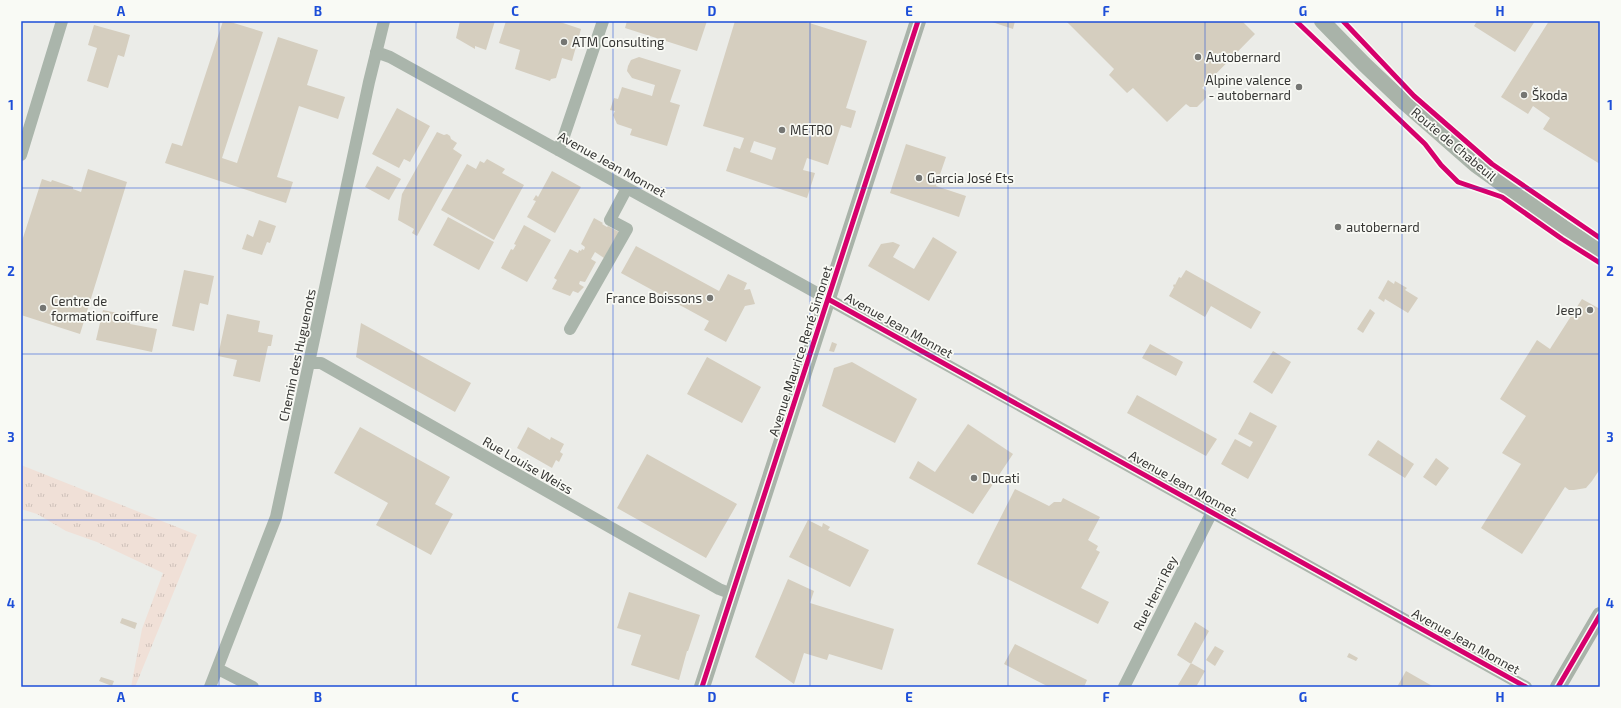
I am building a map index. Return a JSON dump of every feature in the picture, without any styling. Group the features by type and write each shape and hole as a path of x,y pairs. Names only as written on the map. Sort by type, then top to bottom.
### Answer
{"street":[{"path":"21,155 62,21"},
{"name":"Chemin des Huguenots","path":"210,687 276,517 376,52 384,21"},
{"path":"558,150 603,21"},
{"name":"Avenue Maurice René Simonet","path":"702,687 918,21"},
{"name":"Route de Chabeuil","path":"1322,21 1404,102 1476,165 1564,228 1600,251"},
{"name":"Avenue Jean Monnet","path":"376,52 390,57 1526,687"},
{"path":"570,328 627,229 610,220 627,188"},
{"name":"Rue Louise Weiss","path":"310,363 321,363 712,585 732,594"},
{"name":"Rue Henri Rey","path":"1124,687 1212,512"},
{"path":"1558,687 1600,614"},
{"path":"218,669 253,687"}],"green space":[{"path":"21,465 197,535 135,687 131,687 142,629 163,573 97,542 66,531 37,514 21,509"}],"building":[{"path":"223,21 263,32 222,158 237,163 278,37 318,50 307,85 345,97 338,119 299,106 277,177 293,182 286,203 165,163 172,143 182,146"},
{"path":"460,21 495,21 486,50 475,46 475,49 456,38"},
{"path":"506,21 557,21 581,29 572,61 562,58 556,78 551,79 550,81 515,69 520,50 499,43"},
{"path":"627,21 707,21 697,51 625,28"},
{"path":"735,21 803,21 867,41 846,108 856,111 851,128 841,125 828,165 807,158 803,170 815,173 807,198 726,171 734,147 740,149 744,138 703,126","holes":["754,141 776,148 772,160 750,152"]},
{"path":"989,21 1015,21 1013,29"},
{"path":"1066,21 1242,21 1255,34 1202,88 1206,91 1206,98 1197,107 1190,107 1186,104 1167,122 1133,88 1127,93 1109,75 1114,69"},
{"path":"1477,21 1535,21 1515,52 1474,26"},
{"path":"1549,21 1600,21 1600,164 1543,129 1550,118 1533,106 1528,114 1501,97"},
{"path":"94,25 130,35 124,57 118,55 108,88 87,81 97,48 88,45"},
{"path":"639,57 681,70 670,102 680,105 667,146 630,135 632,129 617,124 613,115 615,111 610,110 614,98 618,99 622,87 652,96 655,85 632,78 627,71 631,60"},
{"path":"397,108 430,126 410,162 404,159 399,168 372,154"},
{"path":"437,132 450,136 451,139 457,143 453,149 462,155 417,236 412,233 414,229 398,220 402,194"},
{"path":"906,144 946,157 936,186 966,196 959,217 890,193"},
{"path":"487,159 505,169 502,173 524,185 494,240 441,210 467,164 476,169 480,161 484,163"},
{"path":"377,166 401,179 389,200 365,187"},
{"path":"88,169 127,182 80,334 21,315 21,244 42,179 51,182 52,180 73,187 73,189 81,192"},
{"path":"552,171 581,187 555,233 527,217 536,201 533,200 536,195 538,197"},
{"path":"448,217 494,242 479,270 433,245"},
{"path":"594,218 607,227 608,226 619,232 604,258 595,252 591,259 596,262 585,282 580,281 579,284 584,287 578,293 573,291 570,296 552,289 557,280 554,278 570,249 578,253 579,250 584,250 585,247 581,244"},
{"path":"259,220 276,226 270,243 267,242 262,255 242,249 247,234 253,237"},
{"path":"524,225 551,240 527,282 501,268 511,249 513,250 516,245 514,244"},
{"path":"933,237 957,252 929,301 868,266 881,244 893,242 900,245 893,257 914,269"},
{"name":"France Boissons","path":"636,246 719,291 728,274 747,283 744,290 750,289 755,304 745,306 726,342 704,330 709,321 621,273"},
{"path":"184,270 214,276 208,305 200,303 194,331 172,326"},
{"path":"1186,270 1261,312 1251,329 1211,306 1205,317 1169,296 1174,284 1175,285 1179,277 1181,278"},
{"path":"1388,280 1394,284 1395,281 1407,288 1405,290 1418,298 1408,313 1385,299 1384,302 1378,298"},
{"path":"1582,299 1600,309 1600,469 1586,488 1569,490 1565,487 1522,554 1481,528 1521,464 1502,453 1526,416 1500,399 1537,340 1550,349"},
{"path":"1370,309 1375,313 1363,333 1357,329"},
{"path":"103,310 132,316 130,324 157,329 152,352 96,340"},
{"path":"227,314 260,321 258,332 273,335 271,346 268,346 260,382 233,376 237,360 218,356"},
{"path":"361,323 471,383 455,412 356,357"},
{"path":"832,342 837,344 834,352 829,351"},
{"path":"1150,344 1183,362 1176,376 1142,358"},
{"path":"1273,351 1291,362 1272,394 1253,382"},
{"path":"707,357 761,387 742,423 687,394"},
{"path":"852,362 917,399 895,443 822,406 834,368"},
{"path":"1137,395 1217,439 1206,456 1127,413"},
{"path":"1250,412 1277,426 1248,479 1221,464 1235,439 1250,447 1253,442 1238,434"},
{"path":"968,424 1013,454 973,514 909,478 918,461 935,472"},
{"path":"360,427 450,477 435,504 453,514 431,555 376,525 388,503 334,473"},
{"path":"528,427 550,440 551,437 564,444 560,452 563,454 559,462 556,460 552,468 517,448"},
{"path":"1378,440 1414,464 1405,478 1368,455"},
{"path":"647,454 737,504 706,558 617,508"},
{"path":"1436,458 1449,468 1436,486 1423,477"},
{"path":"1015,489 1049,506 1054,502 1061,502 1063,498 1100,517 1088,540 1098,546 1096,550 1100,552 1081,588 1109,602 1098,624 977,564"},
{"path":"808,520 822,527 823,523 830,527 828,530 869,550 850,587 789,557"},
{"path":"788,579 814,591 810,603 894,629 882,670 829,654 827,660 804,653 794,684 755,657"},
{"path":"629,592 700,615 687,651 679,680 631,665 641,635 617,628"},
{"path":"122,618 137,623 135,629 120,623"},
{"path":"1195,622 1209,631 1191,664 1177,655"},
{"path":"1015,644 1087,680 1084,687 1049,687 1004,664"},
{"path":"1215,646 1224,651 1215,666 1206,660"},
{"path":"1349,653 1358,658 1356,661 1347,657"},
{"path":"1191,663 1205,671 1196,687 1181,687 1178,685"},
{"path":"1406,671 1434,687 1397,687"},
{"path":"101,677 114,681 112,686 99,681"}],"cycle path":[{"path":"702,687 918,21"},
{"path":"1296,21 1425,144 1441,165 1458,182 1502,197 1562,239 1600,263"},
{"path":"1343,21 1414,96 1492,164 1600,238"},
{"path":"828,299 1526,687"},
{"path":"1558,687 1600,615"}],"place":[{"name":"ATM Consulting","path":"564,42"},
{"name":"Autobernard","path":"1198,57"},
{"name":"Alpine valence - autobernard","path":"1299,87"},
{"name":"Škoda","path":"1524,95"},
{"name":"METRO","path":"782,130"},
{"name":"Garcia José Ets","path":"919,178"},
{"name":"autobernard","path":"1338,227"},
{"name":"France Boissons","path":"710,298"},
{"name":"Centre de formation coiffure","path":"43,308"},
{"name":"Jeep","path":"1590,310"},
{"name":"Ducati","path":"974,478"}]}
